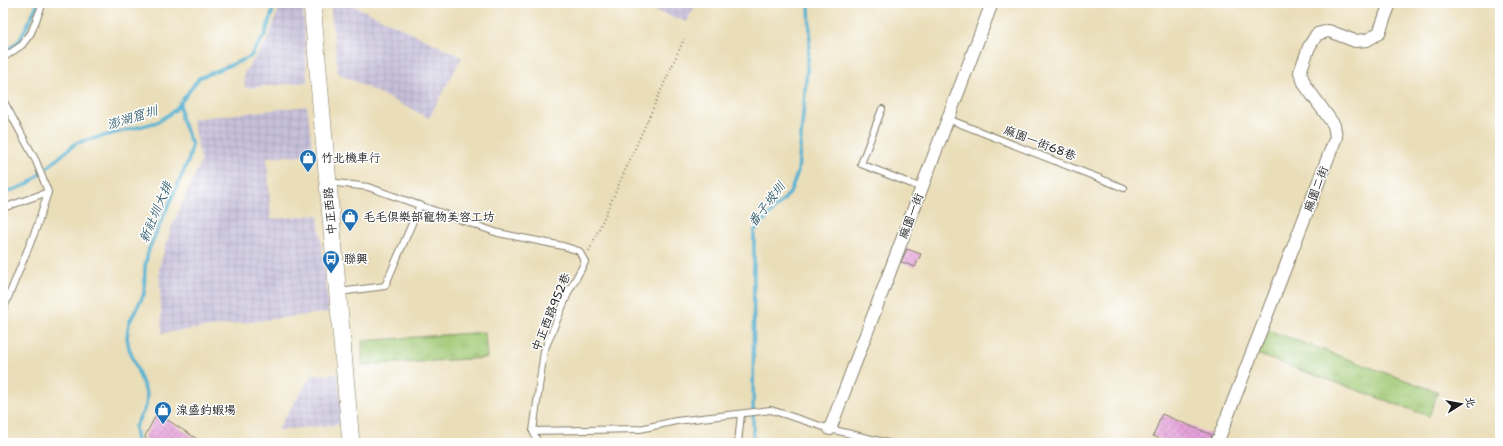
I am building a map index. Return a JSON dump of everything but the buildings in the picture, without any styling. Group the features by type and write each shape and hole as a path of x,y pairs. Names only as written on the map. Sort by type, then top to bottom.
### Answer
{"main road":[{"name":"中正西路","path":"312,3 351,443"}],"street":[{"name":"麻園一街","path":"830,429 992,3"},
{"name":"麻園二街","path":"1217,443 1336,138 1334,125 1305,85 1300,72 1309,46 1317,34 1329,31 1355,41 1367,40 1379,33 1390,3"}],"lane":[{"path":"3,58 22,45 31,33 43,3"},
{"path":"3,100 36,161 48,192 36,229 3,310"},
{"path":"882,109 861,164 922,188"},
{"name":"麻園一街68巷","path":"948,119 1124,188"},
{"path":"328,182 368,187 498,233 563,246 579,251 585,262"},
{"path":"3,208 48,192"},
{"path":"337,292 385,286 420,205"},
{"name":"中正西路952巷","path":"538,443 533,430 544,351 569,291 585,262"},
{"path":"533,430 640,429 676,421 771,410 830,429 888,443"},
{"path":"738,443 741,414"}],"path":[{"path":"585,262 684,39"}],"shaded area":[{"path":"281,3 303,3 307,82 245,88 244,73 267,41"},
{"path":"330,3 348,3 462,57 429,118 338,73"},
{"path":"633,3 696,3 687,22"},
{"path":"307,106 313,155 267,157 271,219 318,215 329,312 162,333 159,268 171,228 201,161 192,119"},
{"path":"338,374 343,424 277,430 312,375"}],"green space":[{"path":"1268,330 1438,392 1429,416 1259,355"},
{"path":"485,332 487,358 362,365 362,341"}],"waterway":[{"path":"3,54 20,40 38,3"},
{"name":"澎湖窟圳","path":"3,194 28,184 76,143 158,122 175,110 199,78 250,57 265,35 275,3"},
{"name":"番子坡圳","path":"753,443 754,231 790,193 798,171 810,36 809,3"},
{"name":"新社圳大排","path":"137,443 135,427 146,406 147,395 129,348 127,337 129,323 144,294 145,266 149,249 189,159 192,145 181,118 180,104"}],"place":[{"name":"竹北機車行","path":"308,173"},
{"name":"毛毛俱樂部寵物美容工坊","path":"350,232"},
{"name":"聯興","path":"331,274"},
{"name":"湶盛釣蝦場","path":"163,425"}]}
